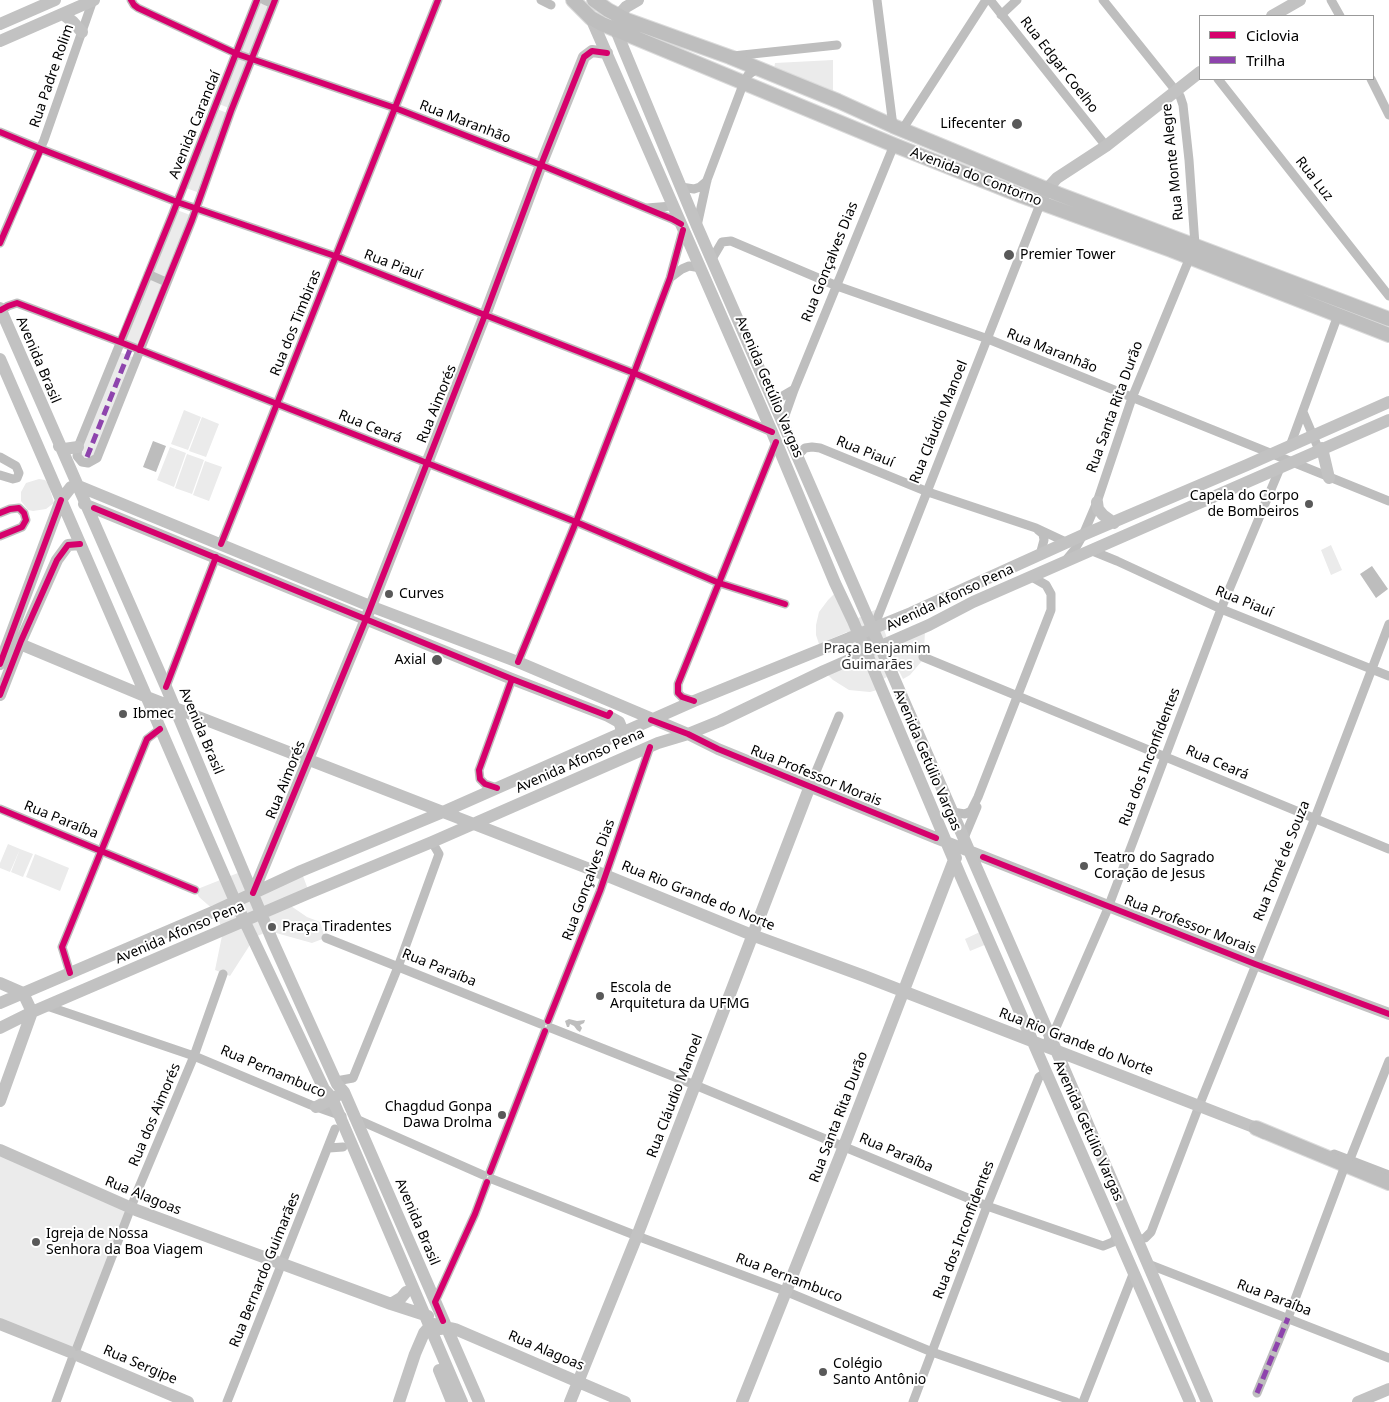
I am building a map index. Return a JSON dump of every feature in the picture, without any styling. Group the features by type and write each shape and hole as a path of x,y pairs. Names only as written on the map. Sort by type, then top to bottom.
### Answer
{"main road":[{"path":"0,24 55,0"},
{"path":"0,41 94,0"},
{"name":"Avenida do Contorno","path":"573,0 591,18 617,23 730,57 758,68 838,101 1044,196"},
{"path":"617,23 626,7 638,0"},
{"path":"1274,15 1300,0"},
{"name":"Avenida do Contorno","path":"598,2 617,23 744,82 894,145 1044,196 1192,251 1389,319"},
{"path":"62,14 82,32"},
{"name":"Avenida Getúlio Vargas","path":"591,18 672,206 701,268 946,842 1190,1402"},
{"name":"Avenida Getúlio Vargas","path":"617,23 697,226 1054,1044 1207,1402"},
{"name":"Rua Aimorés","path":"253,893 366,619 485,315 540,165 584,57 592,51 607,53"},
{"path":"1044,196 1056,178 1106,146 1178,92 1199,73"},
{"path":"672,206 679,201 681,187"},
{"path":"692,248 697,226"},
{"name":"Avenida do Contorno","path":"1192,251 1338,315 1389,335"},
{"name":"Avenida Brasil","path":"0,309 174,706"},
{"name":"Avenida Brasil","path":"0,359 272,983 435,1302 435,1324 452,1402"},
{"name":"Avenida Afonso Pena","path":"0,1003 235,901 283,878 443,812 694,701 873,629 1084,535 1275,454 1389,402"},
{"name":"Avenida Afonso Pena","path":"0,1028 32,1012 650,747 720,721 974,602 1389,420"},
{"path":"59,446 64,450 78,447"},
{"path":"1320,449 1329,478"},
{"path":"0,664 61,500 71,487 76,485"},
{"name":"Rua Professor Morais","path":"76,485 370,606 518,662 688,734 718,749 946,842 1255,964 1389,1014"},
{"path":"1097,502 1098,510 1114,523"},
{"path":"84,504 512,679 608,716 618,722 621,727 621,734"},
{"path":"0,695 11,637 68,545 80,544"},
{"name":"Rua Rio Grande do Norte","path":"11,637 148,697 174,706 184,717 308,759 421,805 603,874 752,935 904,991 1033,1042 1054,1044 1074,1057 1256,1128 1285,1146 1389,1190"},
{"path":"160,675 167,675 173,671"},
{"path":"148,697 166,687"},
{"path":"608,716 614,702"},
{"name":"Avenida Brasil","path":"184,717 334,1102 470,1402"},
{"path":"718,749 713,742 713,734 720,721"},
{"name":"Rua Cláudio Manoel","path":"570,1402 810,786"},
{"path":"421,805 425,811 424,820"},
{"path":"954,860 970,851"},
{"name":"Rua Santa Rita Durão","path":"742,1402 844,1146 954,860"},
{"path":"266,861 268,876 274,879 283,878"},
{"path":"0,983 23,993 32,1012 0,1101"},
{"path":"1063,1066 1066,1059 1074,1057"},
{"name":"Avenida Brasil","path":"334,1102 335,1129 406,1292 435,1324 479,1402"},
{"path":"1256,1128 1389,1183"},
{"name":"Rua Alagoas","path":"0,1150 131,1208 391,1304 435,1324 579,1381 626,1402"},
{"path":"391,1304 406,1292"},
{"name":"Rua Sergipe","path":"0,1324 188,1402"},
{"path":"398,1402 415,1354 435,1324"},
{"name":"Avenida Brasil","path":"435,1324 462,1402"},
{"path":"1358,1402 1389,1389"}],"street":[{"name":"Rua Padre Rolim","path":"0,243 40,149 94,0"},
{"name":"Rua Maranhão","path":"131,0 138,8 237,54 395,108 672,219 682,227"},
{"name":"Avenida Carandaí","path":"257,0 237,54 78,447 77,456 82,462 88,463 97,458 196,209 231,111 274,2 264,0"},
{"name":"Rua dos Timbiras","path":"221,544 438,0"},
{"path":"541,0 551,5"},
{"path":"878,0 897,128"},
{"path":"897,128 986,0"},
{"name":"Rua Edgar Coelho","path":"990,0 1106,146"},
{"path":"1001,14 1017,0"},
{"name":"Rua Monte Alegre","path":"1103,0 1178,92 1183,105 1192,251"},
{"path":"1332,0 1340,15"},
{"path":"730,57 837,44"},
{"path":"697,226 707,180 744,82 748,75 758,68"},
{"name":"Rua Luz","path":"1219,80 1389,296"},
{"path":"1372,80 1389,115"},
{"name":"Avenida Carandaí","path":"216,105 231,111"},
{"name":"Rua Piauí","path":"0,132 177,202 336,256 634,373 774,437"},
{"name":"Rua Gonçalves Dias","path":"783,421 894,145"},
{"path":"681,187 694,189 700,187 707,180"},
{"name":"Rua Cláudio Manoel","path":"866,653 873,629 1044,196"},
{"name":"Rua Maranhão","path":"642,208 672,206"},
{"path":"518,662 576,522 670,278 682,227"},
{"name":"Rua Maranhão","path":"712,259 722,242 730,241 837,286 988,340 1254,445 1329,478 1389,501"},
{"name":"Rua Santa Rita Durão","path":"1064,562 1076,549 1084,535 1132,398 1192,251"},
{"path":"670,278 682,268 689,266 701,268"},
{"path":"148,274 166,282"},
{"name":"Rua Ceará","path":"0,309 17,303 277,403 576,522 719,583 785,604"},
{"path":"1290,446 1338,315"},
{"path":"772,395 776,397 786,396 794,390"},
{"path":"1303,412 1320,449"},
{"path":"694,701 678,694 678,684 719,583 774,437"},
{"name":"Rua Piauí","path":"798,454 806,448 820,448 928,492 1036,528 1068,542"},
{"path":"0,457 16,466 19,473 17,478 13,479 0,475"},
{"name":"Rua dos Inconfidentes","path":"1054,1044 1221,609 1280,468"},
{"path":"0,513 19,508 24,513 26,520 22,527 0,536"},
{"path":"1036,528 1043,534 1044,540 1040,555"},
{"name":"Rua Piauí","path":"1090,550 1221,609 1389,676"},
{"path":"166,687 216,557"},
{"path":"952,812 965,814 971,811 978,797 1051,610 1051,594 1046,585 1032,577"},
{"name":"Rua Tomé de Souza","path":"1137,1240 1145,1238 1151,1232 1255,964 1315,818 1389,624"},
{"name":"Rua Ceará","path":"923,658 1389,849"},
{"path":"497,788 485,784 480,779 479,770 512,679"},
{"name":"Rua Cláudio Manoel","path":"810,786 839,716"},
{"path":"70,973 62,948 147,739 160,729"},
{"name":"Rua Gonçalves Dias","path":"435,1302 475,1214 546,1026 600,891 603,874 650,747"},
{"path":"964,838 977,807 978,797"},
{"name":"Rua Paraíba","path":"0,809 195,890"},
{"path":"334,1102 342,1081 353,1078 398,967 439,854 432,842"},
{"name":"Rua Paraíba","path":"326,938 695,1085 987,1206 1102,1246 1113,1242 1118,1235"},
{"name":"Rua dos Aimorés","path":"56,1402 131,1208 194,1056 223,974"},
{"name":"Rua Pernambuco","path":"47,1006 334,1102 488,1177 636,1236 785,1291 932,1352 1076,1402"},
{"path":"1350,1159 1389,1061"},
{"name":"Rua dos Inconfidentes","path":"913,1402 987,1206 1039,1077 1042,1075 1048,1076"},
{"name":"Rua Rio Grande do Norte","path":"1256,1128 1288,1137 1389,1175"},
{"name":"Rua Bernardo Guimarães","path":"227,1402 335,1129"},
{"path":"329,1148 343,1146"},
{"path":"1257,1394 1288,1318 1343,1171"},
{"name":"Rua Paraíba","path":"1148,1264 1389,1358"},
{"path":"1084,1402 1134,1272"},
{"path":"1124,1296 1135,1292 1144,1294"}],"green space":[{"path":"259,2 269,6 250,56 240,52"},
{"path":"238,57 248,60 229,108 219,104"},
{"path":"833,60 833,92 774,69 775,63"},
{"path":"217,109 227,113 197,192 186,188"},
{"path":"177,210 190,215 165,279 151,273"},
{"path":"150,278 163,283 138,346 124,341"},
{"path":"117,351 135,358 95,457 91,459 83,458 80,454"},
{"path":"184,410 201,417 188,450 171,444"},
{"path":"202,417 219,424 206,457 189,451"},
{"path":"170,447 186,453 174,487 157,480"},
{"path":"187,454 204,460 192,494 175,488"},
{"path":"205,461 222,467 209,501 193,495"},
{"path":"39,479 45,480 48,483 54,503 46,509 28,510 21,501 21,492 26,483"},
{"path":"1331,545 1342,570 1331,575 1321,550"},
{"name":"Praça Benjamim Guimarães","path":"834,594 856,619 877,609 887,638 925,630 924,654 921,662 910,675 903,679 899,671 883,679 877,690 870,692 849,690 827,674 855,654 847,632 819,644 816,635 816,625 819,612"},
{"path":"8,844 20,849 10,872 0,868 0,863"},
{"path":"20,849 33,854 23,877 11,872"},
{"path":"35,854 69,868 60,891 26,877"},
{"name":"Praça Tiradentes","path":"243,871 253,893 301,871 309,892 288,904 307,917 320,922 325,938 312,943 269,931 255,937 230,976 215,970 223,931 215,911 199,897 195,890"},
{"path":"982,931 987,944 970,951 965,939"},
{"path":"0,1150 119,1203 127,1215 73,1349 0,1324"}],"shaded area":[{"path":"153,441 166,446 156,472 143,467"},
{"path":"1372,566 1388,589 1376,598 1360,574"},
{"path":"569,1019 585,1020 580,1025 582,1028 580,1032 570,1024 567,1027 565,1021"}],"marked path":[{"path":"87,457 131,347"},
{"path":"1257,1393 1288,1318"}],"cycle path":[{"path":"131,0 138,8 237,54 395,108 541,165 681,224"},
{"path":"120,342 257,0"},
{"path":"139,350 192,220 231,111 275,0"},
{"path":"221,544 438,0"},
{"path":"253,893 366,619 584,57 592,51 607,53"},
{"path":"0,132 177,202 335,256 634,373 772,432"},
{"path":"0,243 41,149"},
{"path":"518,662 576,522 634,373 670,278 683,230"},
{"path":"1,310 17,303 576,522 719,583 785,604"},
{"path":"694,701 682,697 678,693 678,684 776,442"},
{"path":"0,664 61,500"},
{"path":"0,513 19,508 24,513 26,520 22,527 0,536"},
{"path":"94,508 512,679 608,716 610,713"},
{"path":"0,695 21,641 57,560 68,545 80,544"},
{"path":"166,687 216,557"},
{"path":"497,788 485,784 480,779 479,770 512,679"},
{"path":"651,720 936,838"},
{"path":"70,973 62,947 147,739 160,729"},
{"path":"548,1021 600,891 650,747"},
{"path":"0,809 195,890"},
{"path":"983,857 1255,964 1389,1014"},
{"path":"490,1172 545,1031"},
{"path":"443,1321 435,1302 475,1214 487,1182"}],"place":[{"name":"Lifecenter","path":"1017,124"},
{"name":"Premier Tower","path":"1009,255"},
{"name":"Capela do Corpo de Bombeiros","path":"1309,504"},
{"name":"Curves","path":"389,594"},
{"name":"Axial","path":"437,660"},
{"name":"Ibmec","path":"123,714"},
{"name":"Teatro do Sagrado Coração de Jesus","path":"1084,866"},
{"name":"Praça Tiradentes","path":"272,927"},
{"name":"Escola de Arquitetura da UFMG","path":"600,996"},
{"name":"Chagdud Gonpa Dawa Drolma","path":"502,1115"},
{"name":"Igreja de Nossa Senhora da Boa Viagem","path":"36,1242"},
{"name":"Colégio Santo Antônio","path":"823,1372"}]}
